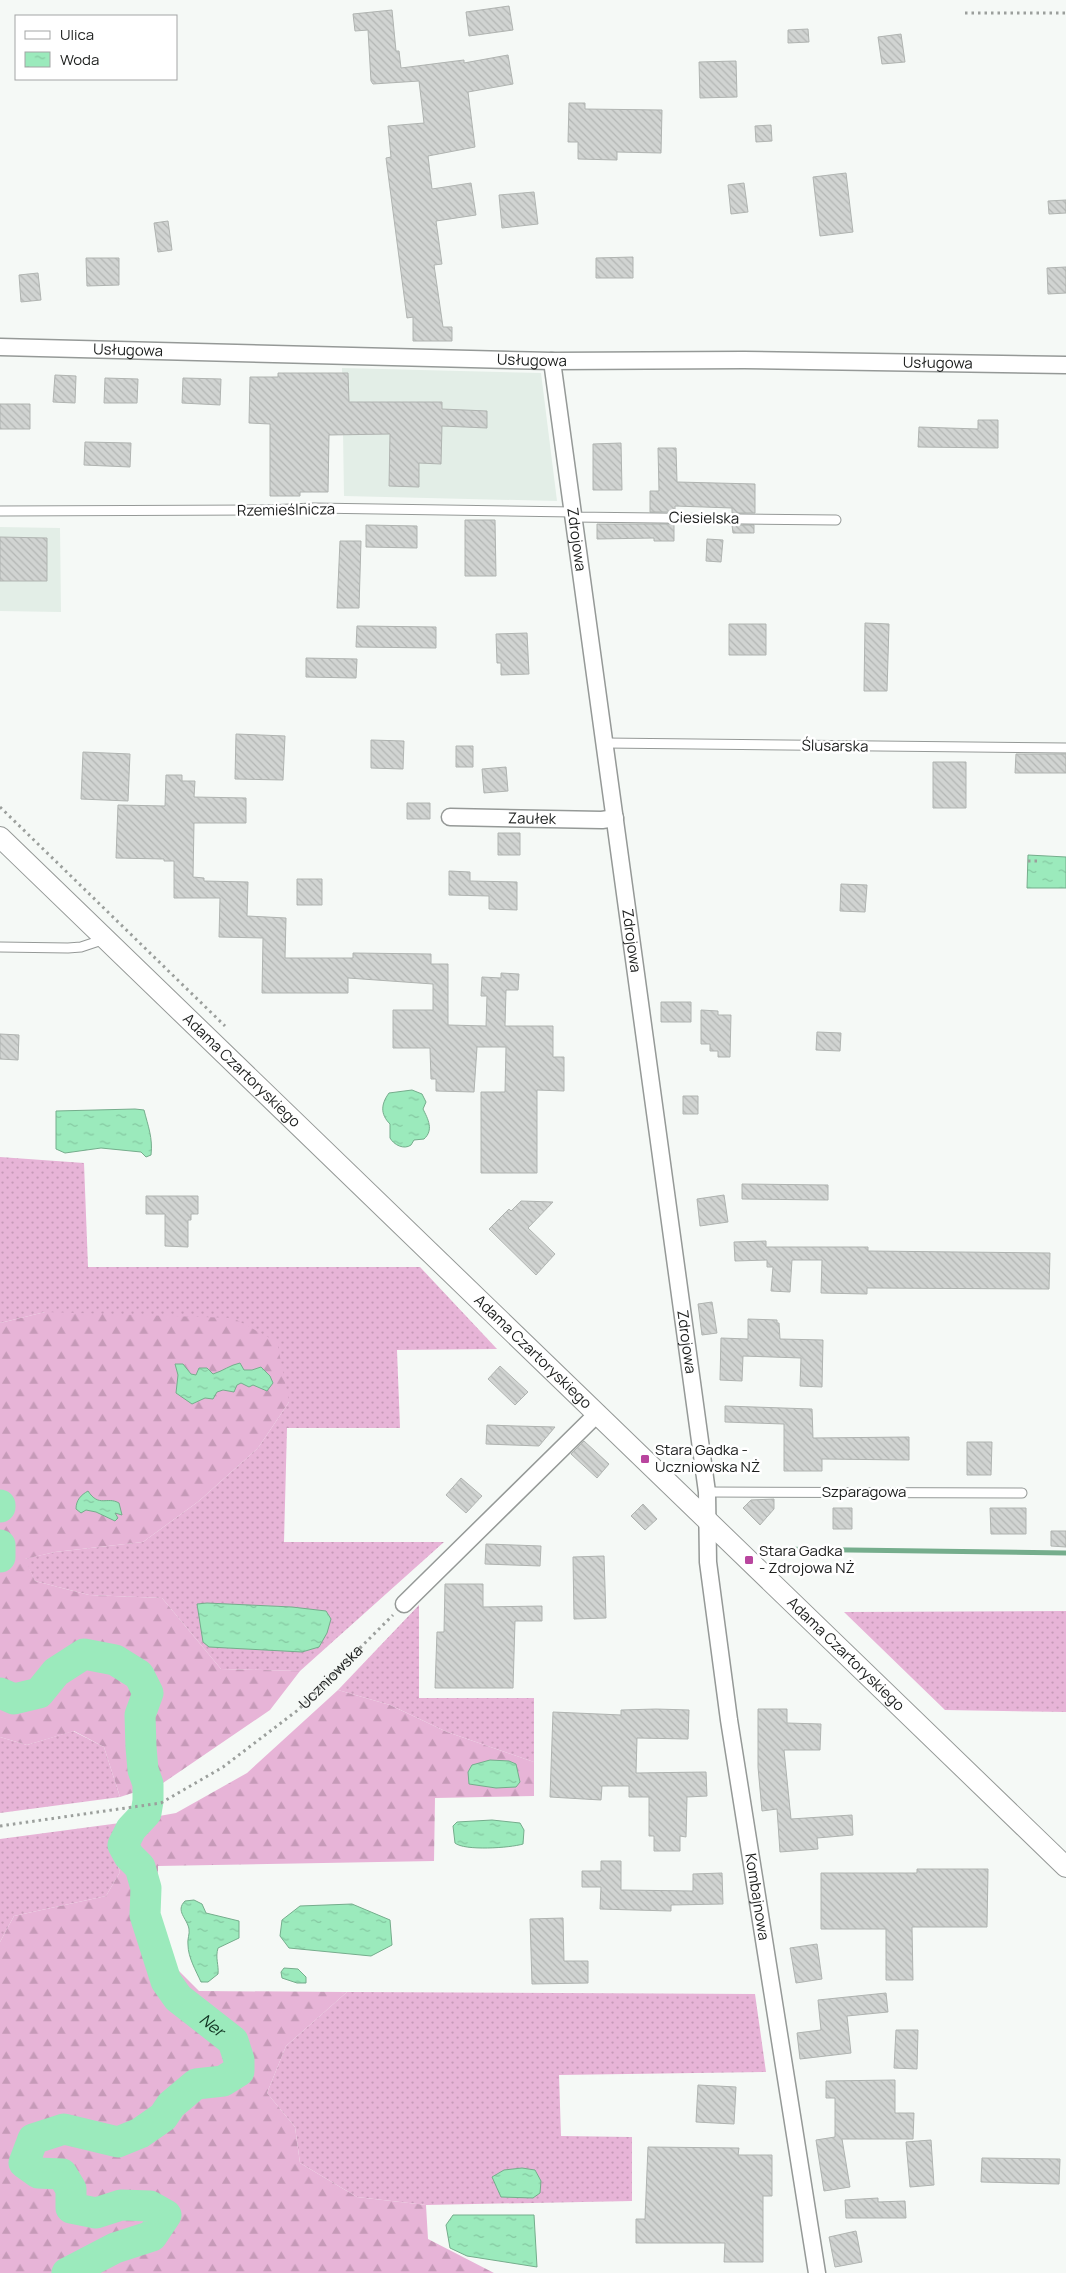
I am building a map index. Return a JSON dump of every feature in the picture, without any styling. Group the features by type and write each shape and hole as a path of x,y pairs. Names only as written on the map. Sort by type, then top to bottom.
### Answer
{"street":[{"name":"Usługowa","path":"0,347 552,361 744,360 1066,365"},
{"name":"Zdrojowa","path":"552,361 707,1492 706,1519"},
{"name":"Zaułek","path":"450,817 602,820 615,818"},
{"name":"Adama Czartoryskiego","path":"0,837 598,1413 1066,1868"},
{"path":"404,1604 598,1413"},
{"name":"Kombajnowa","path":"706,1519 708,1562 729,1720 817,2273"}],"lane":[{"name":"Rzemieślnicza","path":"0,511 313,508 573,515"},
{"name":"Ciesielska","path":"573,515 836,520"},
{"name":"Ślusarska","path":"605,743 1066,748"},
{"path":"0,947 68,948 81,947 106,939"},
{"name":"Szparagowa","path":"707,1492 1022,1493"}],"path":[{"path":"965,13 1066,13"},
{"path":"1028,861 1037,861"},
{"name":"Uczniowska","path":"0,1826 161,1803 223,1766 298,1710 404,1604"}],"shaded area":[{"path":"342,368 541,373 557,501 344,496"},
{"path":"0,527 60,528 61,612 0,611"}],"green space":[{"path":"0,1157 84,1163 88,1267 420,1267 497,1349 397,1350 400,1428 287,1428 284,1542 444,1542 300,1671 221,1669 162,1598 89,1595 35,1581 24,1559 55,1552 143,1542 199,1501 258,1448 289,1402 45,1312 0,1323"},
{"path":"45,1312 233,1318 277,1342 289,1402 258,1448 199,1501 143,1542 55,1552 25,1559 35,1581 89,1595 162,1598 221,1669 300,1671 270,1710 163,1783 120,1797 104,1747 74,1731 27,1745 0,1737 0,1323"},
{"path":"419,1605 419,1698 534,1698 534,1762 447,1732 390,1705 338,1690"},
{"path":"1066,1611 1066,1712 945,1710 844,1612"},
{"path":"338,1690 390,1705 447,1732 534,1762 534,1796 435,1798 434,1861 158,1866 158,1915 171,1963 199,1991 347,1992 286,2046 267,2093 295,2127 300,2163 357,2197 426,2205 428,2239 494,2273 0,2273 0,1942 14,1916 106,1896 120,1872 112,1849 120,1823 176,1813 247,1773"},
{"path":"73,1731 104,1747 120,1797 0,1813 0,1737 27,1745"},
{"path":"120,1823 112,1849 120,1872 106,1896 14,1916 0,1942 0,1839"},
{"path":"347,1992 755,1994 766,2072 559,2075 561,2136 632,2137 632,2201 426,2205 357,2197 300,2163 295,2127 267,2093 286,2046"}],"water":[{"path":"1028,855 1066,857 1066,888 1027,888"},
{"path":"412,1090 422,1094 426,1102 423,1109 429,1124 429,1132 424,1139 414,1140 411,1145 402,1147 390,1138 390,1124 384,1116 383,1105 389,1093"},
{"path":"144,1110 151,1138 151,1155 146,1157 141,1152 101,1148 65,1153 56,1149 56,1111"},
{"path":"240,1363 244,1370 261,1367 270,1376 273,1383 267,1391 253,1385 249,1387 241,1383 237,1385 234,1392 223,1390 217,1392 213,1399 205,1398 192,1404 176,1393 178,1375 175,1364 183,1364 191,1374 196,1375 199,1368 207,1368 213,1374"},
{"path":"88,1491 96,1499 119,1503 122,1515 115,1513 118,1518 115,1521 96,1512 86,1510 81,1513 76,1509 77,1503 81,1496"},
{"path":"197,1604 292,1607 326,1611 331,1619 327,1633 319,1647 302,1652 209,1647 203,1642"},
{"path":"490,1760 509,1761 516,1764 520,1782 516,1787 496,1788 469,1784 468,1772 472,1765"},
{"path":"492,1820 520,1823 524,1830 523,1844 498,1848 477,1848 460,1846 455,1843 453,1826 457,1822"},
{"path":"194,1900 202,1904 206,1913 239,1921 239,1938 218,1948 218,1974 208,1982 201,1982 191,1959 188,1950 189,1929 181,1911 185,1901"},
{"path":"352,1904 390,1920 392,1945 371,1956 289,1948 280,1936 282,1920 300,1906"},
{"path":"284,1968 298,1969 306,1977 306,1983 297,1983 282,1978 281,1972"},
{"path":"522,2168 535,2170 541,2181 540,2193 533,2198 501,2197 492,2177 504,2170"},
{"path":"453,2215 534,2215 537,2267 467,2256 450,2248 446,2225"}],"building":[{"path":"509,6 513,30 469,36 466,12"},
{"path":"392,10 396,51 399,51 401,68 464,60 464,63 508,55 513,84 468,92 475,147 428,156 432,189 471,183 476,215 436,221 442,264 434,265 443,327 452,327 452,341 413,341 413,317 407,318 386,158 391,157 388,126 424,123 419,81 373,84 371,81 368,30 355,31 353,14"},
{"path":"808,29 809,42 788,43 788,30"},
{"path":"901,34 905,62 882,64 878,37"},
{"path":"736,61 737,97 700,98 699,62"},
{"path":"569,103 585,103 585,109 662,110 661,153 617,152 617,160 578,159 578,142 568,142"},
{"path":"771,125 772,141 756,142 755,126"},
{"path":"846,173 853,232 820,236 813,177"},
{"path":"744,183 748,212 731,214 728,185"},
{"path":"534,192 538,224 502,228 499,195"},
{"path":"1066,200 1066,213 1049,214 1048,201"},
{"path":"168,221 172,250 158,252 154,223"},
{"path":"633,257 633,278 596,278 596,258"},
{"path":"86,258 119,258 119,285 87,286"},
{"path":"1066,267 1066,293 1048,294 1047,268"},
{"path":"38,273 41,300 21,302 19,275"},
{"path":"278,373 348,373 349,402 442,402 442,409 487,411 487,428 442,426 441,464 419,463 419,487 389,486 390,434 329,435 328,492 300,492 300,496 270,496 270,424 249,423 250,377 278,377"},
{"path":"55,375 76,376 75,403 53,402"},
{"path":"105,378 138,379 137,403 104,403"},
{"path":"183,378 221,379 220,405 182,403"},
{"path":"0,404 30,404 30,429 0,429"},
{"path":"978,420 998,420 998,448 918,447 919,427 978,429"},
{"path":"85,442 131,443 130,467 84,465"},
{"path":"621,443 622,490 593,490 593,444"},
{"path":"658,448 676,448 677,482 755,484 755,513 732,513 732,508 675,506 675,512 650,512 650,491 659,491"},
{"path":"465,520 495,520 496,576 465,576"},
{"path":"597,524 674,524 674,541 654,541 654,538 597,539"},
{"path":"366,525 417,526 417,548 366,547"},
{"path":"732,525 754,525 754,533 733,533"},
{"path":"0,537 47,538 47,581 0,581"},
{"path":"707,539 723,540 721,562 706,561"},
{"path":"340,541 361,541 359,608 337,608"},
{"path":"865,623 889,624 887,691 864,691"},
{"path":"729,624 766,624 766,655 729,655"},
{"path":"357,626 436,627 436,648 356,647"},
{"path":"527,633 529,674 501,675 501,663 497,663 496,634"},
{"path":"306,658 357,659 356,678 306,677"},
{"path":"236,734 285,736 283,780 235,779"},
{"path":"371,740 404,741 403,769 371,768"},
{"path":"456,746 473,746 473,767 456,767"},
{"path":"83,752 130,754 128,801 81,799"},
{"path":"1016,754 1066,754 1066,773 1015,773"},
{"path":"933,762 966,762 966,808 933,808"},
{"path":"506,767 508,791 484,793 482,769"},
{"path":"166,775 182,775 182,781 195,781 194,797 246,798 246,823 194,823 193,877 204,878 204,881 248,882 247,916 286,918 285,958 353,958 353,953 431,954 431,964 448,964 448,1025 486,1026 487,996 481,996 482,977 501,978 501,973 519,974 518,990 506,990 505,1026 553,1026 553,1057 564,1057 564,1091 537,1090 537,1173 481,1173 481,1092 505,1092 506,1047 477,1047 474,1092 436,1091 436,1079 431,1079 430,1048 393,1048 393,1010 433,1010 433,984 348,978 348,993 262,993 263,938 219,937 220,898 174,898 174,861 116,858 118,805 165,806"},
{"path":"407,803 430,803 430,819 407,819"},
{"path":"498,833 520,833 520,855 498,855"},
{"path":"449,871 470,872 470,881 517,882 517,910 489,909 489,896 449,895"},
{"path":"297,879 322,879 322,905 297,905"},
{"path":"841,884 867,885 865,912 840,911"},
{"path":"661,1002 691,1002 691,1022 661,1022"},
{"path":"701,1010 718,1011 718,1015 731,1015 730,1057 718,1057 718,1051 710,1051 710,1044 701,1044"},
{"path":"817,1032 841,1033 840,1051 816,1050"},
{"path":"0,1034 19,1035 18,1060 0,1059"},
{"path":"683,1096 698,1096 698,1114 683,1114"},
{"path":"742,1184 828,1185 828,1200 742,1199"},
{"path":"724,1195 728,1222 700,1226 697,1199"},
{"path":"146,1196 198,1196 198,1214 191,1214 191,1220 188,1220 188,1247 165,1246 165,1214 146,1214"},
{"path":"521,1201 553,1202 528,1228 555,1254 536,1275 489,1229 509,1209 511,1211"},
{"path":"766,1241 766,1247 868,1247 868,1251 1050,1253 1049,1289 867,1288 867,1294 821,1293 822,1260 792,1260 790,1292 771,1291 773,1267 767,1267 767,1260 735,1261 734,1242"},
{"path":"712,1302 717,1333 702,1335 698,1304"},
{"path":"748,1319 777,1320 777,1323 779,1323 780,1339 823,1340 822,1387 800,1386 801,1358 743,1356 742,1381 720,1380 721,1338 748,1339"},
{"path":"500,1366 528,1392 515,1405 488,1379"},
{"path":"725,1406 812,1409 813,1438 909,1437 909,1460 822,1459 822,1471 784,1471 784,1424 725,1422"},
{"path":"487,1425 555,1427 539,1446 486,1444"},
{"path":"584,1441 609,1464 597,1478 571,1454"},
{"path":"967,1442 992,1442 991,1475 967,1475"},
{"path":"461,1478 482,1496 466,1513 446,1495"},
{"path":"774,1499 774,1509 760,1525 743,1508 751,1500"},
{"path":"643,1504 657,1519 645,1530 631,1516"},
{"path":"833,1508 852,1508 852,1529 833,1529"},
{"path":"990,1508 1026,1508 1026,1534 991,1534"},
{"path":"1051,1531 1066,1531 1066,1547 1051,1546"},
{"path":"486,1544 541,1546 540,1566 485,1564"},
{"path":"604,1556 606,1618 574,1619 573,1557"},
{"path":"445,1584 483,1584 483,1607 542,1606 542,1621 515,1621 513,1688 435,1688 437,1632 444,1632"},
{"path":"758,1709 787,1709 787,1723 821,1724 820,1750 784,1750 791,1819 852,1815 853,1835 817,1838 818,1849 780,1852 777,1809 762,1811 758,1767"},
{"path":"621,1710 689,1710 688,1739 637,1738 636,1773 706,1772 707,1796 687,1797 686,1837 680,1836 680,1851 654,1851 654,1836 649,1836 649,1797 629,1797 629,1786 602,1786 601,1800 550,1797 553,1712 621,1715"},
{"path":"601,1861 621,1861 621,1890 693,1891 693,1874 722,1873 723,1904 671,1905 671,1911 600,1909 601,1887 582,1887 582,1871 601,1871"},
{"path":"917,1869 988,1869 987,1927 912,1927 913,1980 886,1980 886,1929 821,1929 821,1873 917,1873"},
{"path":"563,1918 564,1961 588,1961 588,1983 532,1984 530,1919"},
{"path":"817,1944 822,1979 796,1983 790,1948"},
{"path":"886,1993 888,2012 847,2016 851,2053 800,2059 797,2033 821,2030 818,2000"},
{"path":"896,2030 918,2030 917,2069 894,2068"},
{"path":"895,2080 895,2113 914,2113 913,2139 842,2139 850,2187 824,2191 816,2140 835,2137 835,2098 826,2098 826,2081"},
{"path":"698,2085 736,2087 734,2124 696,2122"},
{"path":"931,2140 934,2185 910,2187 906,2142"},
{"path":"648,2147 739,2148 738,2155 772,2155 772,2196 763,2196 763,2262 724,2262 725,2243 636,2243 636,2219 645,2219"},
{"path":"982,2158 1060,2159 1059,2184 981,2182"},
{"path":"878,2198 878,2202 905,2201 906,2218 846,2218 845,2200"},
{"path":"856,2231 862,2262 835,2267 829,2237"}],"waterway":[{"name":"Ner","path":"0,1545 0,1557"},
{"path":"775,1549 1066,1553"},
{"name":"Ner","path":"0,1693 14,1699 39,1693 56,1672 84,1654 115,1660 139,1675 148,1693 140,1715 143,1770 148,1784 148,1801 146,1813 131,1829 123,1845 129,1856 140,1867 146,1888 145,1915 166,1981 178,1998 233,2041 239,2060 239,2071 223,2081 196,2084 171,2105 163,2117 140,2133 118,2142 64,2129 33,2139 24,2163 38,2173 62,2174 71,2189 71,2208 96,2213 121,2205 150,2206 166,2215 152,2236 115,2248 67,2273"}],"place":[{"name":"Stara Gadka - Uczniowska NŻ","path":"645,1459"},
{"name":"Stara Gadka - Zdrojowa NŻ","path":"749,1560"}]}
